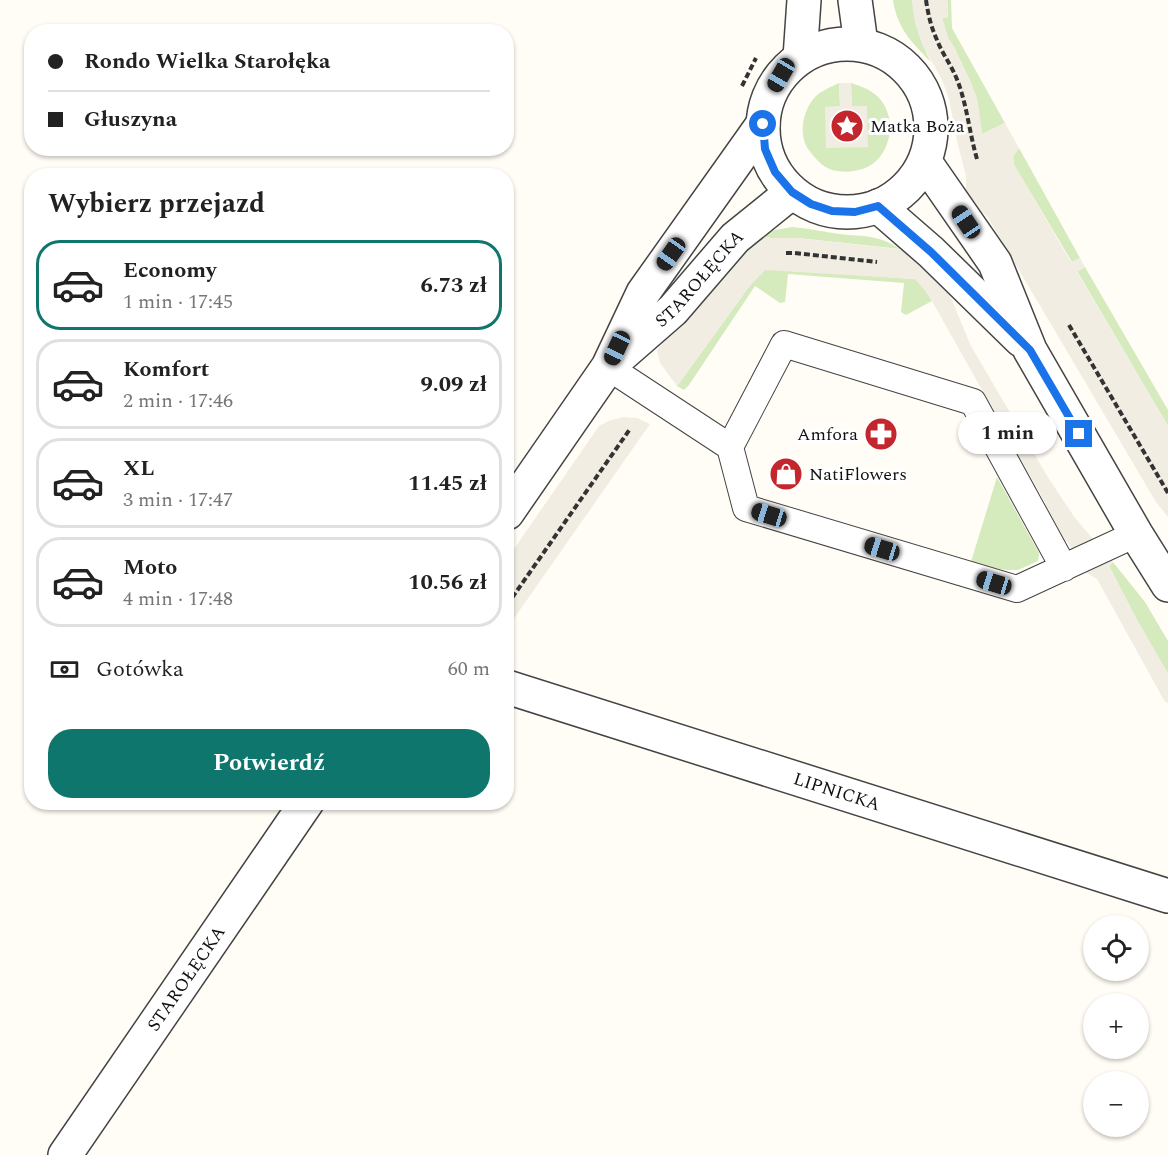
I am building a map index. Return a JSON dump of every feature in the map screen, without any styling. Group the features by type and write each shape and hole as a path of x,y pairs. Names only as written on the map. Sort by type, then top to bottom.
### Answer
{"street":[{"path":"800,58 804,0"},
{"path":"855,0 861,44"},
{"path":"861,44 885,52 906,67 922,88 930,111 932,137 925,162 906,189 878,206 855,212 832,211 811,204 792,192 775,172 765,149 763,124 768,98 781,75 800,58 829,45 861,44"},
{"name":"STAROŁĘCKA","path":"514,503 608,367 643,292 763,124"},
{"path":"925,162 995,263 1030,350 1168,585"},
{"name":"STAROŁĘCKA","path":"608,367 673,310 735,238 792,192"},
{"path":"878,206 931,252 1030,350"},
{"name":"LIPNICKA","path":"514,689 1168,896"},
{"name":"STAROŁĘCKA","path":"65,1155 302,810"}],"lane":[{"path":"730,447 784,344 973,402 1064,568"},
{"path":"608,367 730,447 746,508 1017,589 1136,534"}],"path":[{"path":"1065,319 1168,493"}],"green space":[{"path":"893,0 912,0 918,32 931,62 902,27"},
{"path":"948,0 951,0 952,28 1005,123 982,134 977,99 948,38 942,18 948,18"},
{"path":"839,83 840,106 825,108 866,106 852,106 851,83 876,95 882,101 889,117 889,135 884,151 879,158 864,169 838,171 825,167 805,143 803,122 807,108 820,93"},
{"path":"1019,148 1080,258 1072,262 1014,165 1013,156"},
{"path":"792,227 871,237 900,249 762,236 775,230"},
{"path":"1085,267 1168,410 1168,426 1077,271"},
{"path":"765,270 915,279 932,301 906,315 901,312 904,283 788,274 785,302 780,303 755,286 689,385 684,390 677,386 751,284"},
{"path":"997,477 1039,553 1038,561 1018,570 970,565"},
{"path":"1113,562 1145,602 1168,641 1168,674 1109,566"}],"shaded area":[{"path":"912,0 948,0 948,18 942,18 948,38 977,99 982,134 1005,123 1019,148 1013,156 1014,165 1071,262 1080,258 1085,267 1077,272 1168,426 1168,517 1156,502 987,216 983,213 978,214 966,197 966,176 949,99 942,80 922,44 915,23"},
{"path":"839,83 851,83 852,106 867,106 868,147 826,148 825,107 840,106"},
{"path":"762,236 906,250 943,286 949,293 971,346 1049,479 1075,518 1113,562 1109,566 1168,674 1168,703 1165,702 1097,579 1087,573 1067,541 1059,545 1038,508 1046,504 932,301 915,279 765,270 751,284 677,386 660,363 657,350 736,256"},
{"path":"623,417 637,418 650,424 514,618 514,549 599,426"}],"place":[{"name":"Matka Boża","path":"847,126"},
{"name":"Amfora","path":"881,434"},
{"name":"NatiFlowers","path":"786,474"}],"route":[{"path":"763,124 765,149 775,172 792,192 811,204 832,211 855,212 878,206 931,252 1030,350 1079,434"}]}
